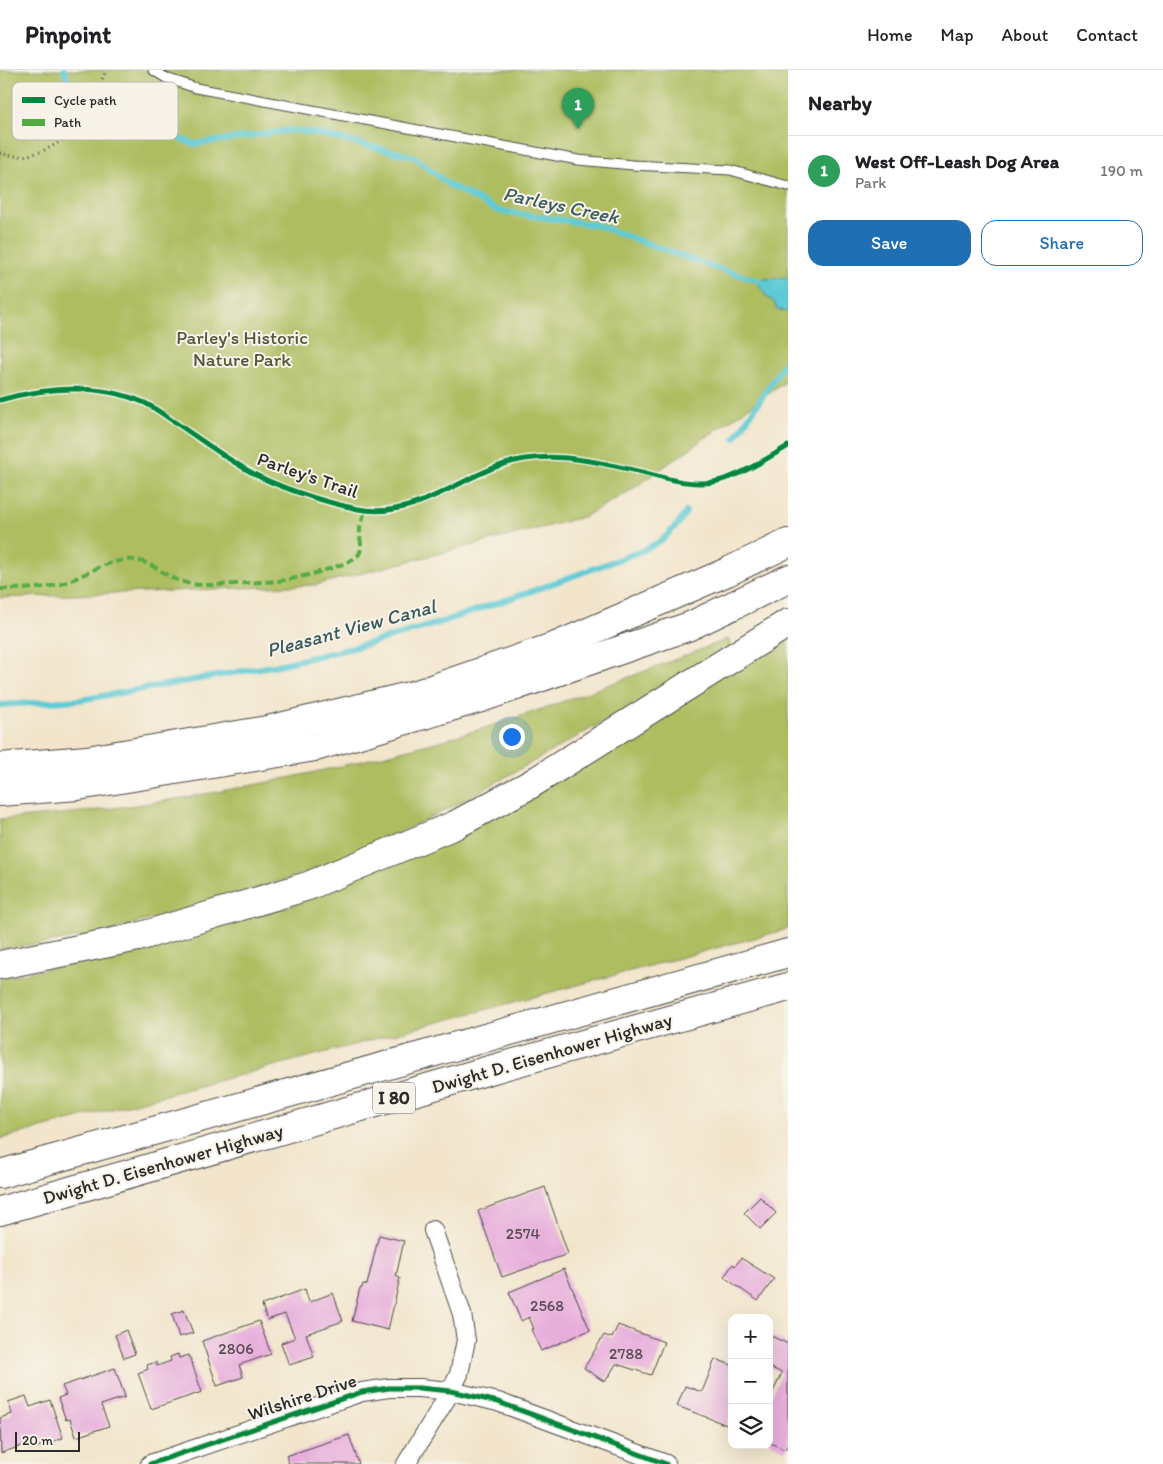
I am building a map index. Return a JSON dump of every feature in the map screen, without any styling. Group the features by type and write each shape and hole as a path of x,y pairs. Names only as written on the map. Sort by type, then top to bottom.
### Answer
{"highway":[{"path":"0,767 87,760 267,730 417,694 556,646 727,572 788,543"},
{"path":"0,792 78,786 315,747 484,697 690,626 788,579"},
{"path":"0,965 138,937 308,886 455,825 532,784 788,623"},
{"name":"Dwight D. Eisenhower Highway","path":"0,1174 788,953"},
{"name":"Dwight D. Eisenhower Highway","path":"0,1211 493,1069 788,987"}],"street":[{"path":"406,1464 451,1391 459,1374 466,1340 465,1327 434,1230"},
{"name":"Wilshire Drive","path":"150,1464 362,1392 389,1388 451,1391 498,1402 666,1464"}],"lane":[{"path":"153,70 166,78 196,88 578,160 730,170 788,186"}],"path":[{"path":"101,82 106,70"},
{"path":"0,153 15,156 40,152 62,140"}],"green space":[{"name":"Parley's Historic Nature Park","path":"0,70 788,70 788,277 756,280 767,297 774,302 777,309 788,312 788,380 628,492 586,516 315,585 0,598"},
{"path":"788,638 788,929 0,1139 0,978 125,953 300,903"},
{"path":"728,639 732,649 458,804 373,845 297,876 107,932 0,949 0,819 110,809 165,801 275,781 383,756 510,720 620,681"}],"water":[{"path":"788,277 788,312 777,309 774,302 767,297 756,280"}],"building":[{"path":"545,1187 568,1254 502,1277 478,1211"},
{"path":"760,1197 776,1213 760,1229 744,1213"},
{"path":"379,1235 404,1241 396,1276 400,1278 388,1330 352,1321 360,1288 362,1288 363,1284 367,1285"},
{"path":"741,1258 774,1279 758,1301 724,1277 733,1264 735,1266"},
{"path":"564,1269 590,1330 541,1351 531,1329 534,1329 529,1317 521,1321 509,1292"},
{"path":"305,1289 309,1302 333,1293 343,1321 306,1334 314,1357 289,1365 281,1343 295,1338 285,1314 267,1320 262,1305"},
{"path":"184,1310 193,1333 179,1337 172,1314"},
{"path":"259,1321 271,1354 239,1365 243,1377 217,1386 202,1341"},
{"path":"618,1325 664,1342 651,1375 616,1364 605,1382 584,1368 604,1335 612,1338"},
{"path":"126,1330 135,1354 124,1358 115,1335"},
{"path":"773,1337 788,1344 788,1444 785,1450 773,1444 773,1392 782,1373 773,1369"},
{"path":"178,1354 179,1358 189,1355 202,1392 151,1409 138,1373 148,1369 147,1365 156,1362 157,1366 171,1361 170,1357"},
{"path":"715,1359 728,1364 727,1425 677,1406 685,1386 702,1392"},
{"path":"115,1368 125,1397 101,1405 109,1426 76,1437 70,1419 66,1420 58,1398 66,1395 62,1386"},
{"path":"26,1396 30,1407 50,1400 63,1438 32,1449 30,1443 1,1453 0,1418 12,1414 8,1402"},
{"path":"349,1435 359,1464 289,1464 286,1456"}],"waterway":[{"name":"Parleys Creek","path":"64,70 69,82"},
{"name":"Parleys Creek","path":"178,137 195,144 292,130 315,133 415,157 449,185 499,211 596,225 710,266 763,282"},
{"name":"Pleasant View Canal","path":"735,438 788,358"},
{"name":"Pleasant View Canal","path":"0,705 80,700 278,665 353,648 439,623 644,550 662,540 678,524 686,512"}],"marked path":[{"path":"0,589 57,585 108,564 126,560 141,561 174,579 196,584 270,582 296,578 346,563 359,554 361,547 360,528 366,509"}],"cycle path":[{"name":"Parley's Trail","path":"0,400 54,390 73,389 110,392 145,403 250,472 273,483 334,503 358,509 381,511 402,508 423,501 483,472 525,459 556,457 586,460 689,483 704,483 715,482 737,475 788,446"},
{"path":"150,1464 362,1392 389,1388 451,1391 498,1402 666,1464"}],"place":[{"name":"West Off-Leash Dog Area","path":"578,129"}]}
